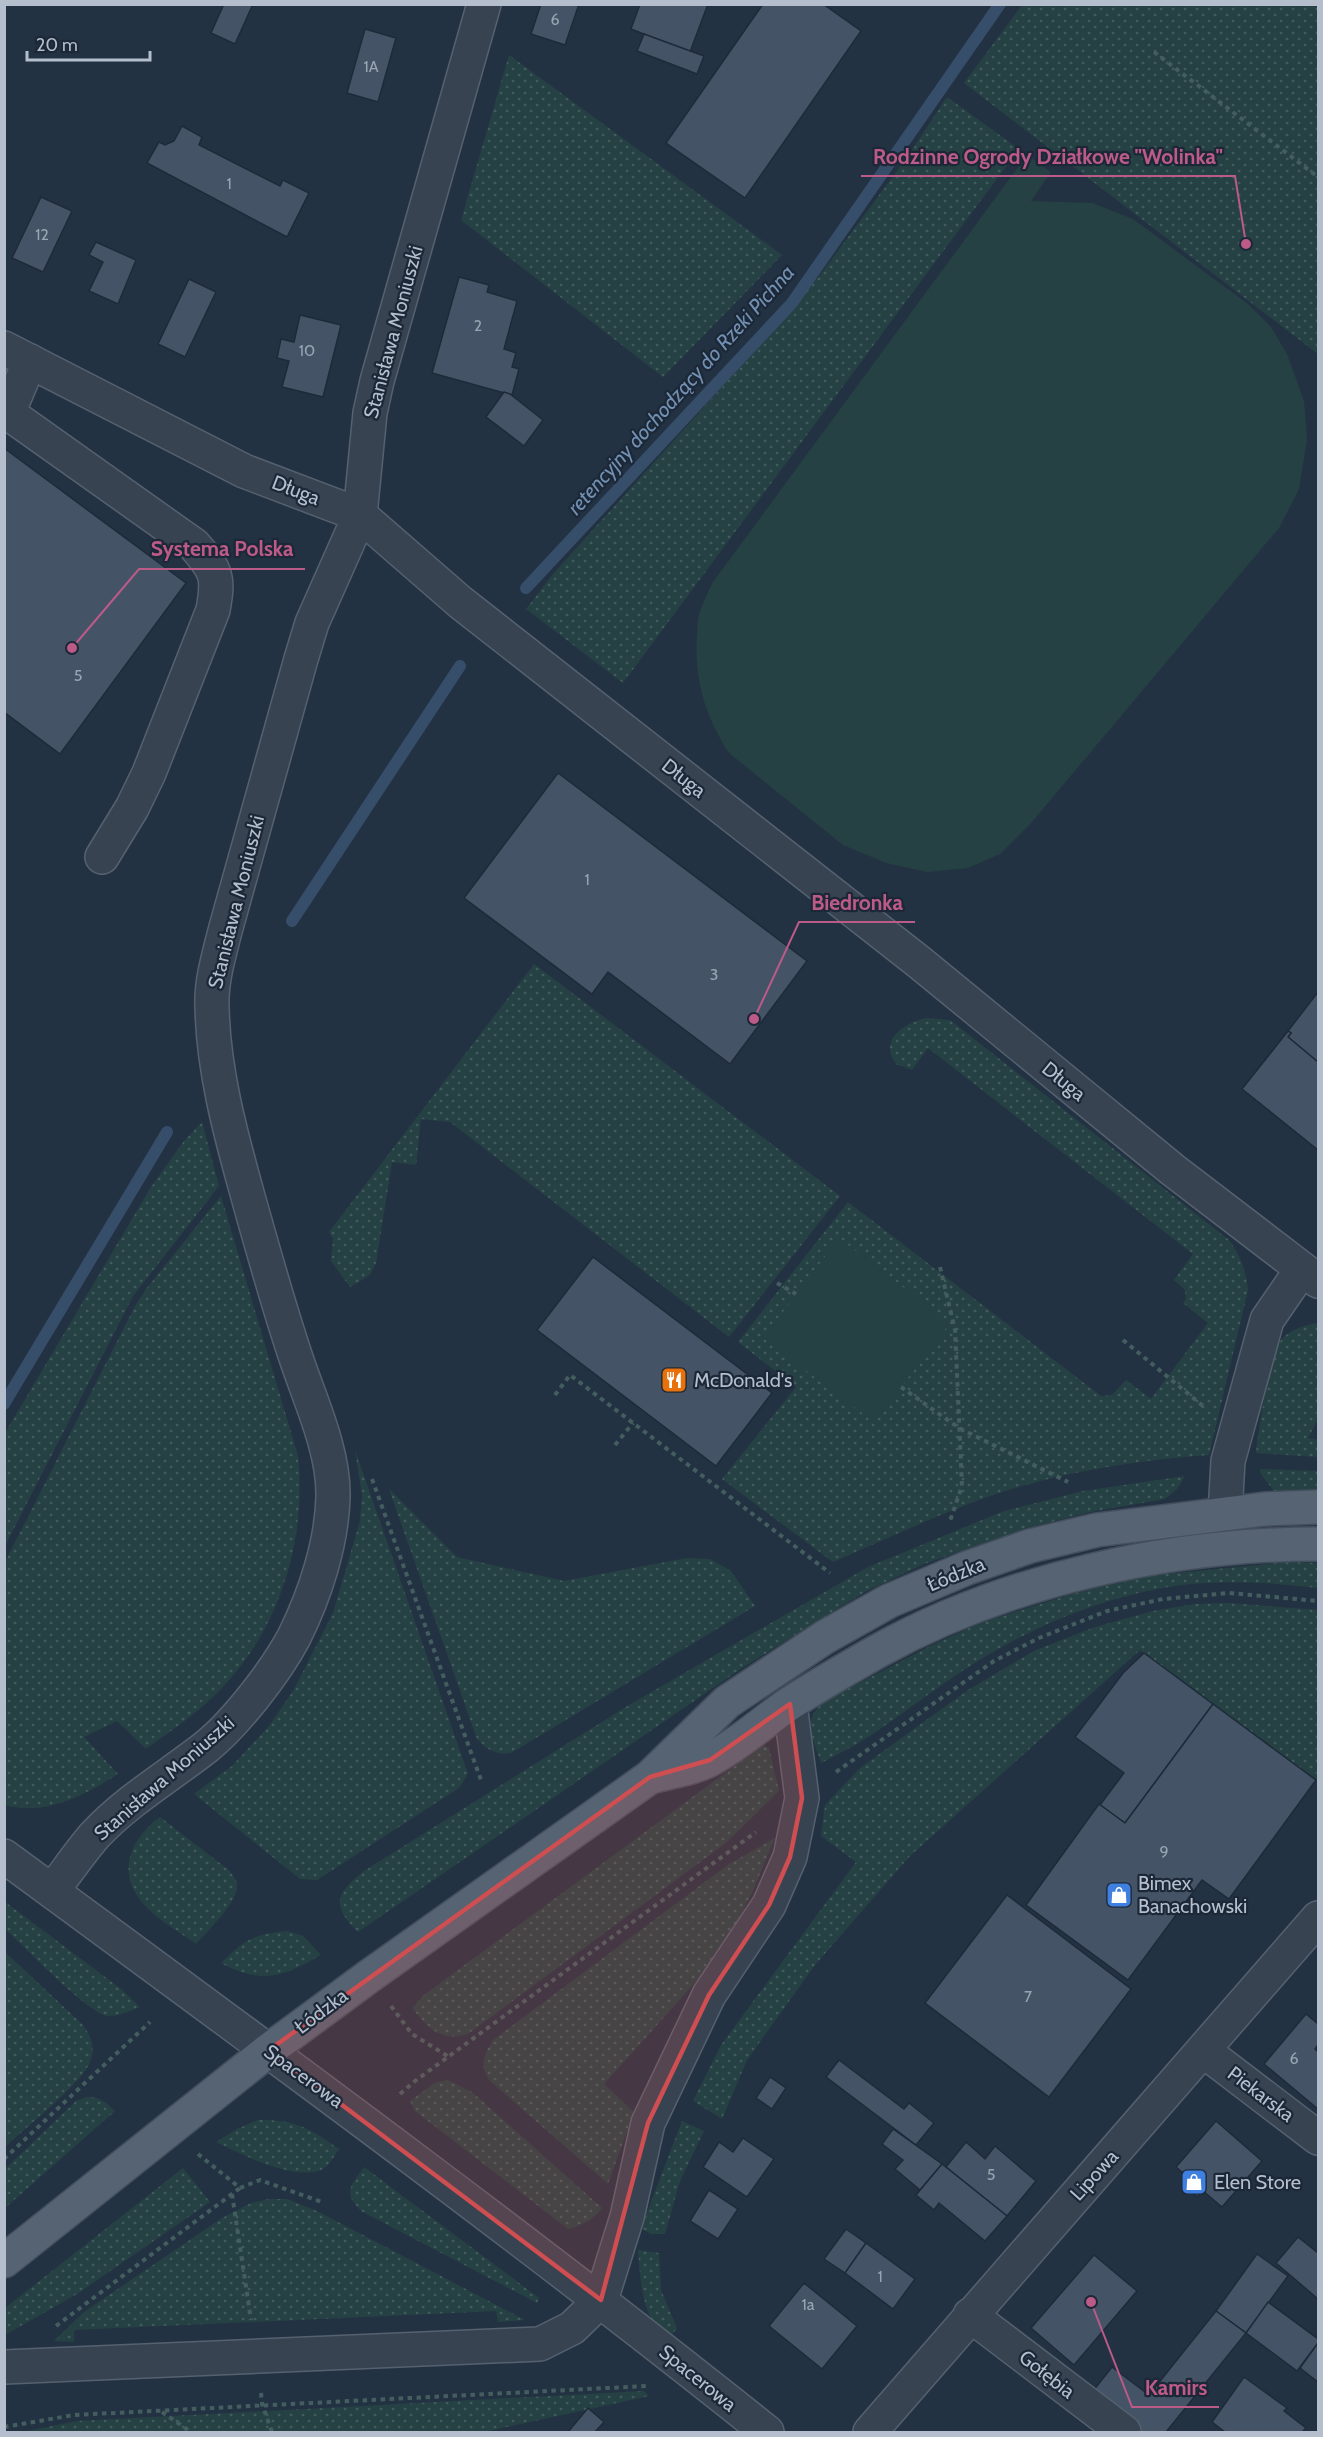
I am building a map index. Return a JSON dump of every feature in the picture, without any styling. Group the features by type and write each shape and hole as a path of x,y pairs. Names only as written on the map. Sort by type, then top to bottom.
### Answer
{"main road":[{"name":"Łódzka","path":"4,2261 269,2050 650,1777 727,1702 825,1637 890,1601 967,1568 1030,1546 1097,1530 1225,1513 1318,1507"},
{"name":"Łódzka","path":"650,1777 710,1760 790,1704 880,1651 943,1620 1019,1591 1111,1566 1234,1548 1277,1544 1318,1544"}],"street":[{"name":"Stanisława Moniuszki","path":"52,1892 96,1835 155,1782 207,1746 247,1703 293,1637 312,1592 326,1548 333,1496 330,1460 268,1269 226,1115 214,1040 212,1003 215,971 312,623 360,515 370,413 377,381 484,4"},
{"name":"Długa","path":"17,354 244,471 360,515 460,602 919,962 1173,1170 1310,1275"},
{"path":"17,354 8,413 194,545 210,562 218,584 213,610 149,773 132,808 102,857"},
{"path":"1225,1513 1228,1461 1267,1320 1310,1275"},
{"path":"4,2367 540,2344 572,2328 601,2300 627,2217 648,2123 709,1995 769,1905 790,1857 802,1798 790,1704"},
{"name":"Spacerowa","path":"4,1856 269,2050 601,2300 767,2433"},
{"name":"Lipowa","path":"870,2433 970,2315 1204,2051 1318,1918"},
{"name":"Piekarska","path":"1204,2051 1318,2138"},
{"name":"Gołębia","path":"970,2315 1124,2433"}],"path":[{"path":"1154,52 1318,177"},
{"path":"940,1267 955,1330 962,1486 950,1521"},
{"path":"777,1283 796,1294"},
{"path":"1123,1340 1236,1433"},
{"path":"555,1395 570,1376 830,1573"},
{"path":"901,1387 959,1428 1068,1482"},
{"path":"615,1445 633,1423"},
{"path":"369,1469 481,1780"},
{"path":"401,2018 412,2034 449,2057"},
{"path":"4,2158 150,2022"},
{"path":"194,2151 240,2188"},
{"path":"52,2329 240,2188 260,2180 322,2202"},
{"path":"231,2194 256,2356"},
{"path":"4,2427 75,2415 162,2412 262,2404 586,2388 647,2386 656,2391"},
{"path":"162,2412 191,2433"}],"highlighted area":[{"path":"790,1704 802,1798 790,1857 769,1905 709,1995 648,2123 601,2300 269,2050 650,1777 710,1760"}],"green space":[{"path":"1022,5 1318,5 1318,354 964,83"},
{"path":"509,55 782,255 663,377 461,220"},
{"path":"947,97 1019,149 623,683 526,609 553,574 780,323 823,271 908,156"},
{"path":"1027,155 1051,172 1031,201 1092,203 1133,219 1248,304 1271,327 1287,354 1304,401 1307,439 1299,489 1279,528 1032,822 1000,854 968,868 927,872 886,863 843,845 729,753 713,725 699,682 698,620 713,582"},
{"path":"534,964 840,1196 729,1337 450,1122 421,1119 416,1165 392,1162 376,1263 370,1275 350,1287 331,1261 333,1239 329,1232"},
{"path":"926,1018 950,1020 1229,1240 1242,1264 1248,1290 1209,1455 1111,1466 1015,1488 946,1513 833,1562 722,1479 796,1387 738,1342 848,1202 1101,1396 1112,1395 1126,1380 1151,1399 1208,1323 1183,1303 1186,1299 1185,1290 1174,1280 1193,1254 928,1048 912,1070 896,1064 891,1055 892,1040 903,1028"},
{"path":"202,1122 219,1186 133,1296 5,1546 5,1433 151,1187 184,1141"},
{"path":"221,1196 298,1456 300,1489 298,1521 283,1585 271,1616 256,1644 237,1671 215,1695 182,1723 146,1749 117,1721 84,1737 118,1774 91,1790 50,1806 20,1808 5,1805 5,1562 135,1306 146,1289"},
{"path":"839,1238 950,1323 874,1422 763,1338"},
{"path":"1318,1323 1318,1419 1308,1438 1318,1440 1318,1457 1256,1453 1265,1394 1277,1348 1281,1340 1293,1330"},
{"path":"355,1450 468,1774 459,1788 317,1880 300,1879 194,1794 232,1766 269,1726 293,1691 333,1613 360,1521 362,1495"},
{"path":"1260,1469 1318,1471 1318,1490 1274,1491 1261,1474"},
{"path":"1185,1476 1178,1488 1165,1499 1090,1512 1024,1529 924,1564 865,1592 742,1668 358,1932 343,1914 340,1907 342,1893 364,1871 629,1705 868,1567 1004,1511 1083,1491"},
{"path":"389,1489 457,1557 564,1581 687,1558 710,1559 731,1571 755,1606 511,1753 496,1752 488,1749 477,1739"},
{"path":"1288,1562 1318,1563 1318,1588 1255,1583 1191,1584 1135,1594 1080,1611 1027,1634 978,1661 865,1739 821,1763 812,1737 811,1723 817,1708 825,1701 930,1646 985,1621 1076,1593 1147,1576"},
{"path":"1230,1603 1318,1610 1318,1782 1140,1650 910,1856 815,1965 747,2060 722,2119 693,2101 721,2045 856,1862 821,1836 825,1805 860,1768 968,1690 1036,1650 1095,1627 1153,1611 1195,1604"},
{"path":"763,1745 769,1748 779,1791 726,1843 468,2034 442,2035 430,2028 412,2008 424,1995"},
{"path":"160,1817 230,1871 237,1882 236,1891 228,1907 196,1944 159,1919 146,1907 133,1889 129,1877 131,1855 135,1844 150,1825"},
{"path":"775,1838 734,1929 711,1965 604,2084 634,2112 608,2184 491,2082 484,2066 487,2051 493,2040 729,1864"},
{"path":"4,1901 121,1989 140,2007 108,2016 86,2004 5,1929"},
{"path":"287,1931 303,1936 321,1955 295,1969 261,1976 236,1970 221,1963 251,1939"},
{"path":"5,1952 82,2024 90,2037 93,2052 85,2071 76,2082 5,2147"},
{"path":"448,2080 472,2092 602,2208 595,2216 587,2222 568,2229 415,2111 410,2101 436,2082"},
{"path":"86,2097 102,2100 115,2111 5,2208 5,2169 76,2101"},
{"path":"258,2120 282,2121 301,2126 339,2149 324,2169 296,2172 267,2165 216,2142"},
{"path":"682,2121 704,2131 680,2181 665,2234 651,2234 641,2228"},
{"path":"364,2167 539,2298 537,2303 361,2211 352,2199 350,2189"},
{"path":"183,2168 210,2202 77,2294 5,2335 5,2308"},
{"path":"269,2199 287,2199 317,2211 525,2320 498,2322 496,2311 74,2330 74,2342 54,2341 84,2312 222,2218 251,2203"},
{"path":"638,2250 659,2253 661,2290 677,2328 669,2339 650,2317 642,2289"},
{"path":"644,2391 649,2396 484,2432 22,2432 77,2421"}],"building":[{"path":"224,4 253,4 235,44 211,33"},
{"path":"541,4 579,4 565,45 531,34"},
{"path":"640,4 708,4 690,52 631,29"},
{"path":"763,4 823,4 861,31 745,198 666,143"},
{"path":"365,29 396,38 378,102 347,93"},
{"path":"644,34 704,56 697,74 637,51"},
{"path":"182,126 202,137 199,145 280,186 283,180 309,193 287,237 147,163 159,142 165,145 174,141"},
{"path":"41,197 72,211 43,272 12,258"},
{"path":"96,242 136,260 118,304 89,291 103,262 89,255"},
{"path":"459,277 489,285 487,292 517,301 504,349 516,353 512,367 519,369 512,395 432,373"},
{"path":"189,279 216,292 185,357 158,344"},
{"path":"300,315 341,325 323,397 282,387 289,361 277,358 281,339 294,342"},
{"path":"504,392 510,394 543,420 524,446 486,417"},
{"path":"4,448 186,583 60,754 4,712"},
{"path":"558,773 807,961 730,1064 608,972 592,994 464,898"},
{"path":"1318,992 1318,1062 1288,1037 1291,1033 1288,1031"},
{"path":"1288,1031 1291,1033 1288,1037 1318,1062 1318,1150 1242,1089"},
{"path":"593,1257 772,1393 716,1466 537,1330"},
{"path":"1144,1653 1213,1704 1125,1823 1100,1805 1124,1773 1075,1737 1123,1673"},
{"path":"1213,1704 1316,1780 1229,1899 1202,1880 1128,1980 1026,1905 1099,1804 1125,1823"},
{"path":"1007,1895 1131,1989 1049,2097 925,2003"},
{"path":"1306,2014 1318,2024 1318,2045 1315,2049 1318,2052 1318,2109 1264,2064"},
{"path":"839,2060 904,2109 909,2103 934,2123 916,2145 826,2077"},
{"path":"770,2077 786,2088 772,2109 756,2098"},
{"path":"1216,2121 1262,2161 1222,2207 1203,2191 1197,2197 1184,2185 1190,2179 1176,2167"},
{"path":"893,2129 942,2164 920,2190 895,2169 903,2160 882,2144"},
{"path":"743,2138 774,2159 747,2197 703,2167 719,2142 733,2152"},
{"path":"966,2142 985,2159 995,2146 1036,2181 1007,2216 946,2167"},
{"path":"942,2164 1007,2216 985,2241 939,2203 934,2210 916,2195"},
{"path":"709,2190 738,2209 718,2239 690,2221"},
{"path":"846,2229 866,2243 845,2273 824,2259"},
{"path":"1298,2237 1317,2252 1318,2250 1318,2299 1276,2263"},
{"path":"866,2243 915,2279 893,2309 845,2273"},
{"path":"1257,2254 1288,2276 1246,2333 1216,2311"},
{"path":"1094,2255 1137,2291 1074,2365 1031,2328"},
{"path":"804,2283 857,2326 822,2369 769,2326"},
{"path":"1268,2302 1318,2339 1318,2343 1297,2371 1246,2333"},
{"path":"1216,2311 1246,2333 1166,2432 1136,2432 1089,2396 1112,2367 1149,2395"},
{"path":"1318,2343 1318,2382 1300,2368"},
{"path":"1244,2377 1287,2408 1284,2411 1306,2428 1302,2432 1225,2432 1212,2422"},
{"path":"588,2408 604,2422 595,2432 568,2432"}],"waterway":[{"name":"retencyjny dochodzący do Rzeki Pichna","path":"526,588 792,303 1000,4"},
{"name":"retencyjny dochodzący do Rzeki Pichna","path":"292,921 460,666"},
{"name":"retencyjny dochodzący do Rzeki Pichna","path":"4,1404 167,1132"}],"place":[{"name":"Rodzinne Ogrody Działkowe \"Wolinka\"","path":"1246,244"},
{"name":"Systema Polska","path":"72,648"},
{"name":"Biedronka","path":"754,1019"},
{"name":"McDonald's","path":"674,1380"},
{"name":"Bimex Banachowski","path":"1119,1895"},
{"name":"Elen Store","path":"1194,2182"},
{"name":"Kamirs","path":"1091,2302"}]}
